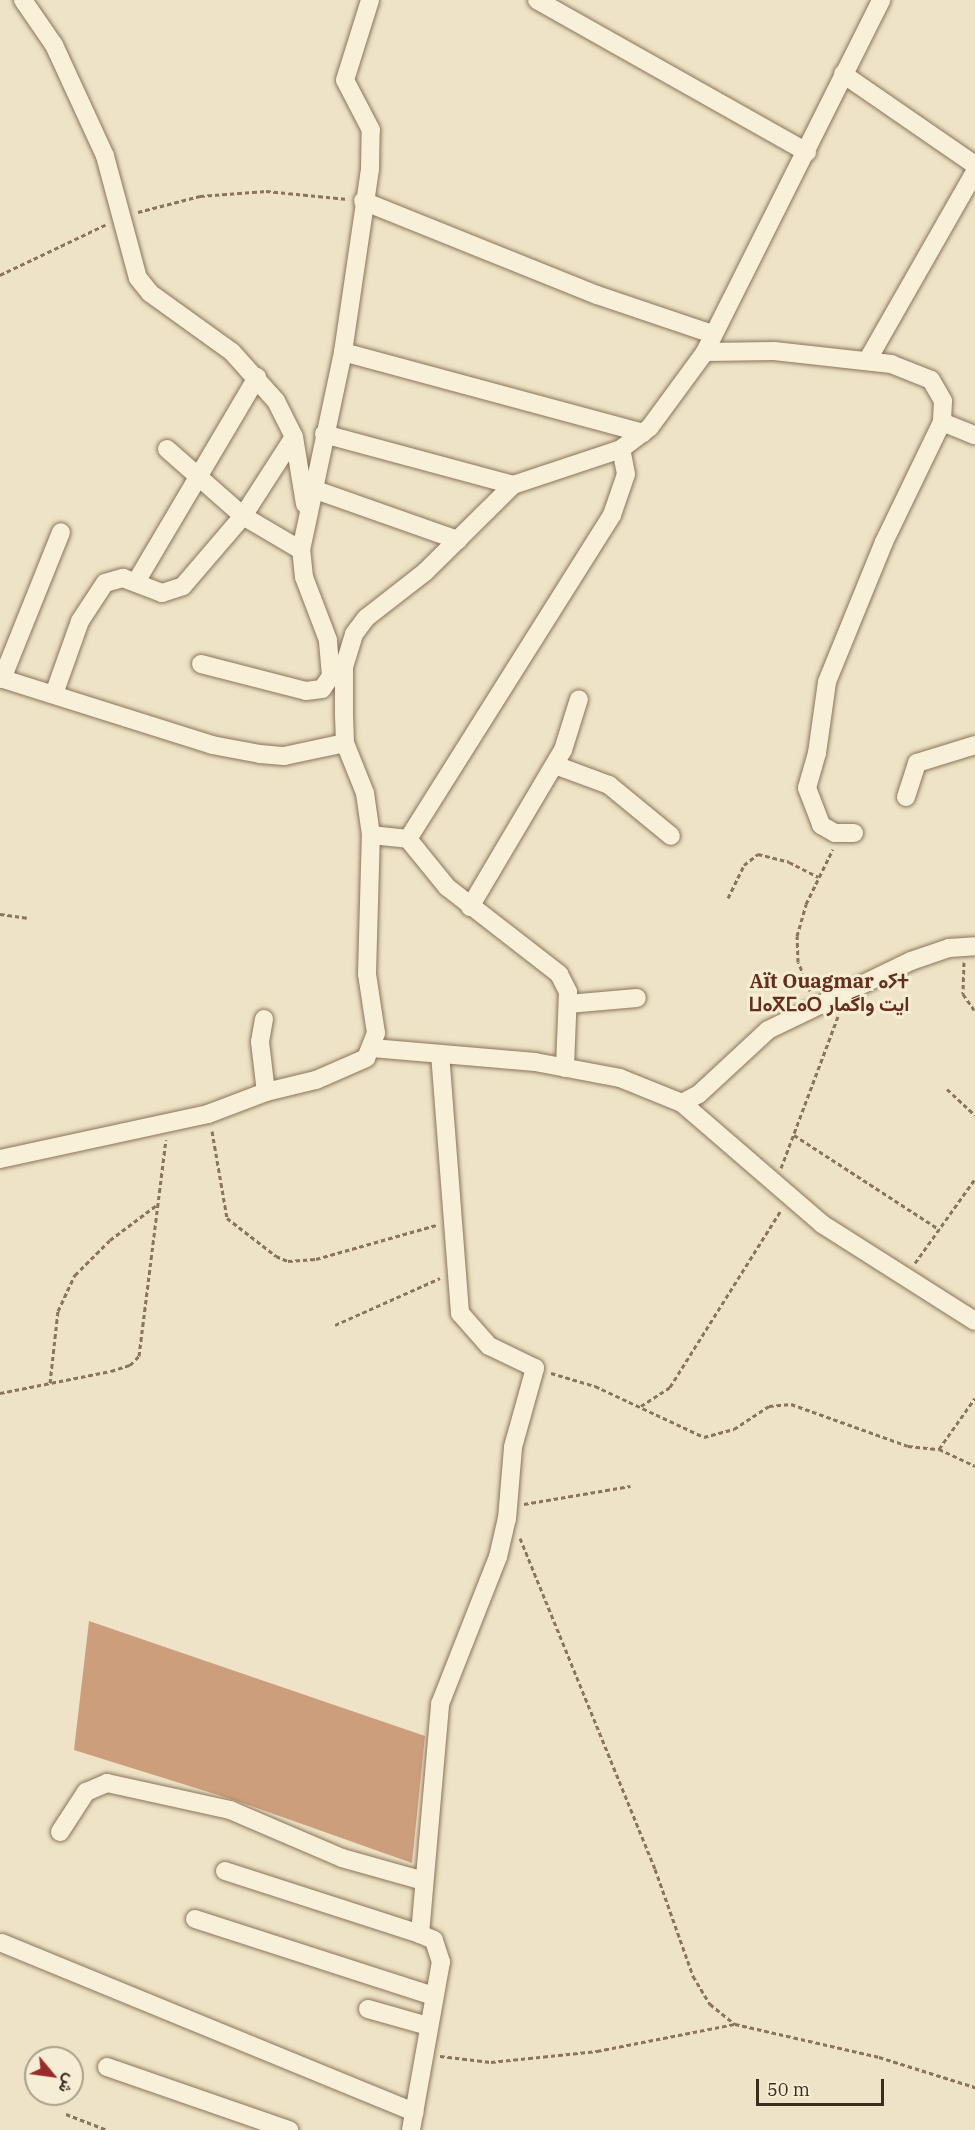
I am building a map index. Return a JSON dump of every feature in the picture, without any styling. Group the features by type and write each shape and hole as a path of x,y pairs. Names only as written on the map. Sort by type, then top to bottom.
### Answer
{"street":[{"path":"23,0 50,38 102,147 143,287 209,334 256,377 276,400 294,437 308,518"},
{"path":"201,664 306,691 326,686 332,669 328,640 304,578 301,550 312,489 343,352 363,201 370,169 371,130 350,97 345,78 370,0"},
{"path":"537,0 807,152"},
{"path":"0,1159 208,1114 266,1092 354,1065 372,1048 376,1025 367,974 366,892 372,835 365,793 345,743 344,667 354,634 366,618 425,572 513,485 621,449 642,433 705,352 712,334 807,152 843,74 882,0"},
{"path":"843,74 975,165"},
{"path":"867,360 975,172"},
{"path":"363,201 597,295 712,334"},
{"path":"705,352 774,351 867,360 931,380 943,401 942,422 884,542 827,682 817,753 807,788 821,825 848,833"},
{"path":"343,352 642,433"},
{"path":"136,582 256,377"},
{"path":"942,422 975,435"},
{"path":"324,434 513,485"},
{"path":"54,694 81,621 97,592 116,578 136,582 162,593 183,586 243,516 294,437"},
{"path":"167,448 198,473 243,516 301,550"},
{"path":"408,839 612,515 626,474 621,449"},
{"path":"312,489 458,540"},
{"path":"60,532 1,678 212,745 284,756 345,743"},
{"path":"470,907 555,765 569,737 579,699"},
{"path":"906,797 917,763 975,745"},
{"path":"555,765 609,785 672,836"},
{"path":"372,835 408,839 447,887 470,907 551,965 568,992 565,1068"},
{"path":"682,1103 699,1094 768,1030 911,961 971,946"},
{"path":"568,1004 637,998"},
{"path":"264,1019 260,1042 266,1092"},
{"path":"372,1048 440,1056 502,1057 565,1068 620,1078 682,1103 822,1224 904,1279 975,1321"},
{"path":"420,1934 440,1704 483,1604 507,1513 513,1447 535,1368 474,1334 460,1313 454,1272 440,1056"},
{"path":"60,1832 86,1792 107,1782 230,1810 342,1858 424,1881"},
{"path":"225,1871 434,1940 441,1953 416,2112 411,2130"},
{"path":"195,1919 434,1996"},
{"path":"2,1943 416,2112"},
{"path":"368,2009 428,2026"},
{"path":"107,2067 289,2130"}],"path":[{"path":"0,275 121,217 200,196 266,191 363,201"},
{"path":"820,1005 802,976 797,948 800,924 818,877 848,833"},
{"path":"728,898 744,865 758,854 789,862 818,877"},
{"path":"0,914 27,918"},
{"path":"971,946 963,994 975,1011"},
{"path":"776,1183 847,992"},
{"path":"947,1089 975,1115"},
{"path":"208,1114 227,1218 276,1256 288,1261 316,1259 451,1221"},
{"path":"0,1393 111,1371 138,1356 168,1123"},
{"path":"794,1135 939,1229"},
{"path":"904,1279 975,1179"},
{"path":"640,1406 670,1387 790,1196"},
{"path":"50,1383 58,1311 75,1275 110,1240 158,1204"},
{"path":"334,1325 454,1272"},
{"path":"535,1368 595,1386 704,1437 734,1429 769,1406 791,1404 908,1446 939,1449 975,1466"},
{"path":"939,1449 975,1398"},
{"path":"630,1486 507,1513 532,1564 693,1976 710,2004 735,2024"},
{"path":"424,2055 491,2062 597,2051 735,2024 879,2057 975,2087"},
{"path":"66,2114 107,2130"}],"building":[{"path":"89,1621 425,1736 412,1863 234,1800 74,1750"}],"district":[{"name":"Aït Ouagmar ⴰⵢⵜ ⵡⴰⴳⵎⴰⵔ ايت واگمار","path":"829,992"}]}
